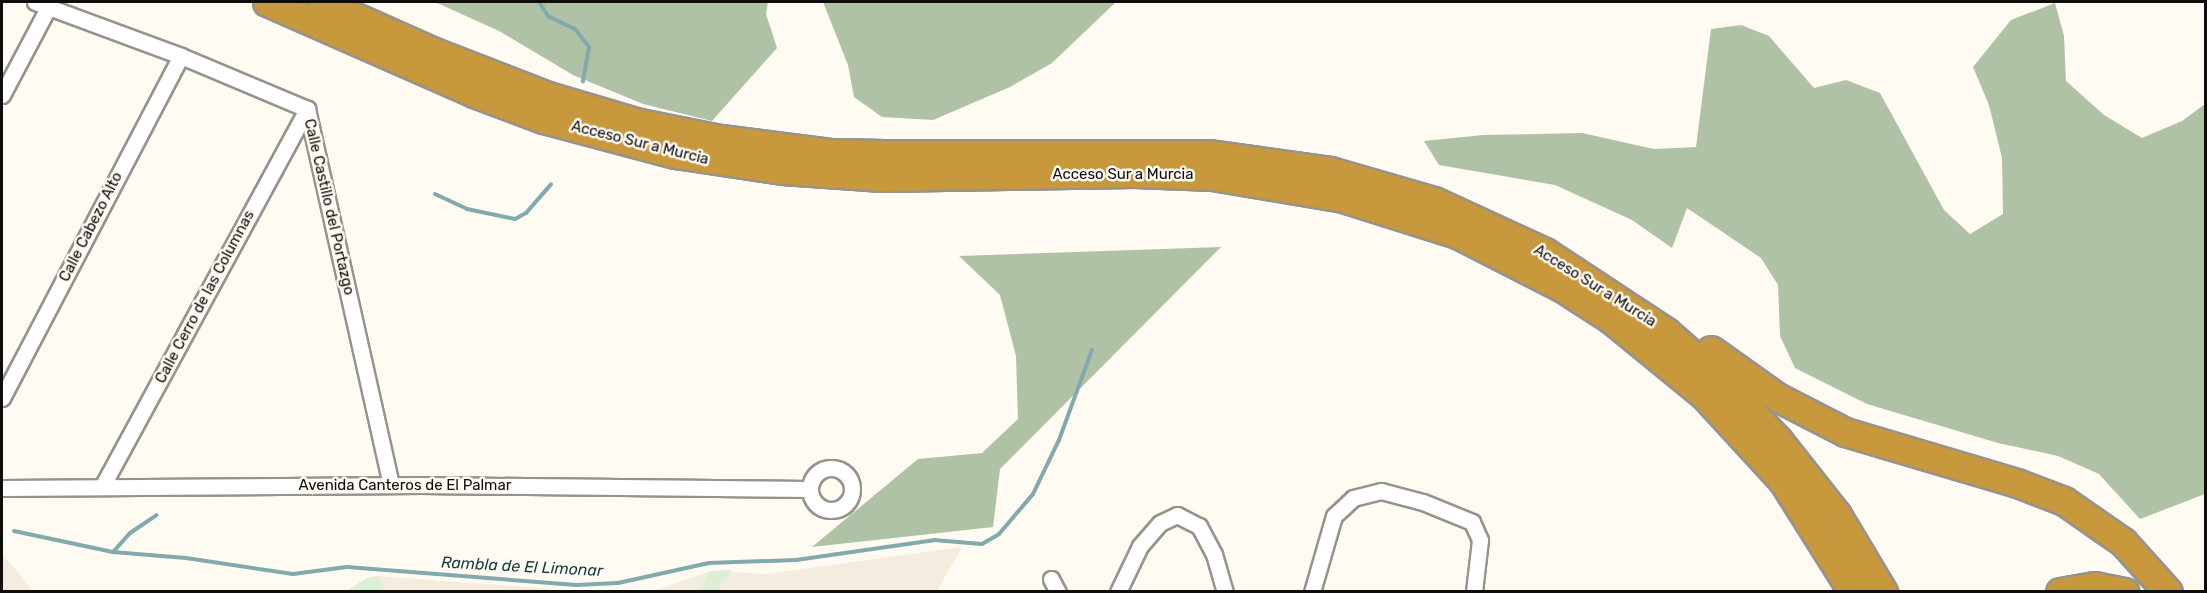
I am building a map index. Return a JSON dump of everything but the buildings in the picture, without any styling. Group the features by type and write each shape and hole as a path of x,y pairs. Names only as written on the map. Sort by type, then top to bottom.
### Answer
{"highway":[{"name":"Acceso Sur a Murcia","path":"267,2 474,93 569,127 675,154 782,170 882,177 1134,173 1212,177 1343,198 1457,234 1561,287 1611,319 1704,395 1783,481 1853,591"},
{"name":"Acceso Sur a Murcia","path":"322,2 442,55 548,96 640,123 721,139 832,153 1168,151 1254,158 1330,171 1434,201 1519,238 1599,284 1665,331 1721,380 1778,440 1837,515 1883,591"},
{"path":"1665,331 1694,337 1777,397 1845,432 2016,483 2064,501 2123,542 2168,591"},
{"path":"2060,591 2094,586 2124,591"}],"street":[{"name":"Calle Castillo del Portazgo","path":"42,4 181,56 307,109 391,485"},
{"path":"2,95 42,4"},
{"name":"Calle Cabezo Alto","path":"2,398 181,56"},
{"name":"Calle Cerro de las Columnas","path":"103,485 307,109"},
{"name":"Avenida Canteros de El Palmar","path":"2,488 103,485 391,485 809,489"},
{"path":"1312,591 1334,516 1353,498 1381,491 1423,502 1472,522 1480,540 1474,591"},
{"path":"1118,591 1140,546 1160,523 1177,515 1199,526 1215,554 1225,591"}],"shaded area":[{"path":"962,547 937,591 651,592 710,571 767,574"},
{"path":"2,554 16,570 33,591 2,591"},
{"path":"377,576 515,586 566,591 386,591"}],"green space":[{"path":"435,2 768,2 766,14 777,48 712,121 643,104 573,75 499,31"},
{"path":"823,2 1116,2 1052,63 1010,87 933,120 882,117 854,97 848,65"},
{"path":"2055,3 2064,36 2066,81 2104,115 2142,138 2182,121 2205,104 2205,494 2140,519 2099,474 2058,456 1998,443 1867,404 1795,368 1780,336 1778,285 1761,258 1687,208 1672,248 1632,220 1555,185 1439,165 1424,141 1483,135 1582,133 1654,149 1696,147 1711,29 1741,25 1769,36 1814,88 1846,80 1880,93 1944,210 1970,234 2003,214 2002,158 1989,105 1973,67 2011,20"},
{"path":"1221,247 1000,469 993,527 812,547 918,459 982,453 1018,419 1016,356 1000,295 959,256"},
{"path":"732,570 717,591 698,591 710,571"},
{"path":"377,576 386,591 346,591 367,578"}],"waterway":[{"path":"539,2 548,16 575,29 589,47 583,81"},
{"path":"435,194 467,209 515,219 526,213 551,184"},
{"name":"Rambla de El Limonar","path":"14,531 113,552 186,558 293,574 347,567 576,585 618,583 709,563 796,560 934,540 982,544 999,534 1033,494 1059,440 1092,350"},
{"path":"113,552 130,533 157,515"}]}
